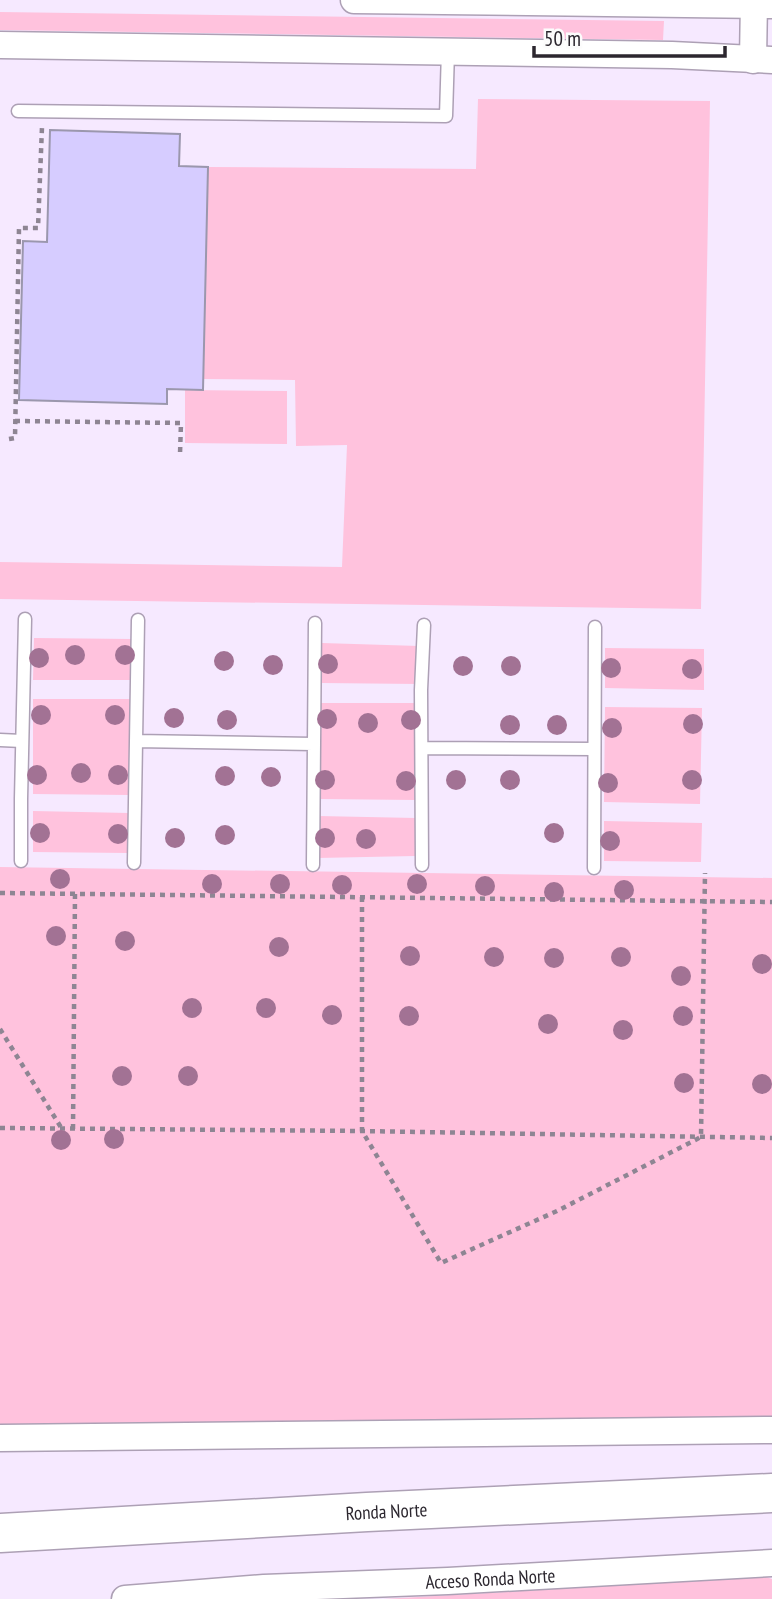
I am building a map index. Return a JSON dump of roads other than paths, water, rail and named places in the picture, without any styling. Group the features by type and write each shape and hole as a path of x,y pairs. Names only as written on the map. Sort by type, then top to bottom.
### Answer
{"highway":[{"name":"Ronda Norte","path":"0,1533 772,1493"}],"street":[{"path":"0,45 672,55 762,60 760,3 354,0"},
{"path":"0,1438 772,1430"},
{"name":"Acceso Ronda Norte","path":"125,1599 264,1588 772,1563"}],"lane":[{"path":"18,111 446,116 448,51"},
{"path":"21,861 25,619"},
{"path":"134,863 138,620"},
{"path":"313,865 315,623"},
{"path":"422,866 421,690 424,625"},
{"path":"594,868 595,627"},
{"path":"0,740 22,741"},
{"path":"136,741 313,744"},
{"path":"422,748 594,749"}]}
